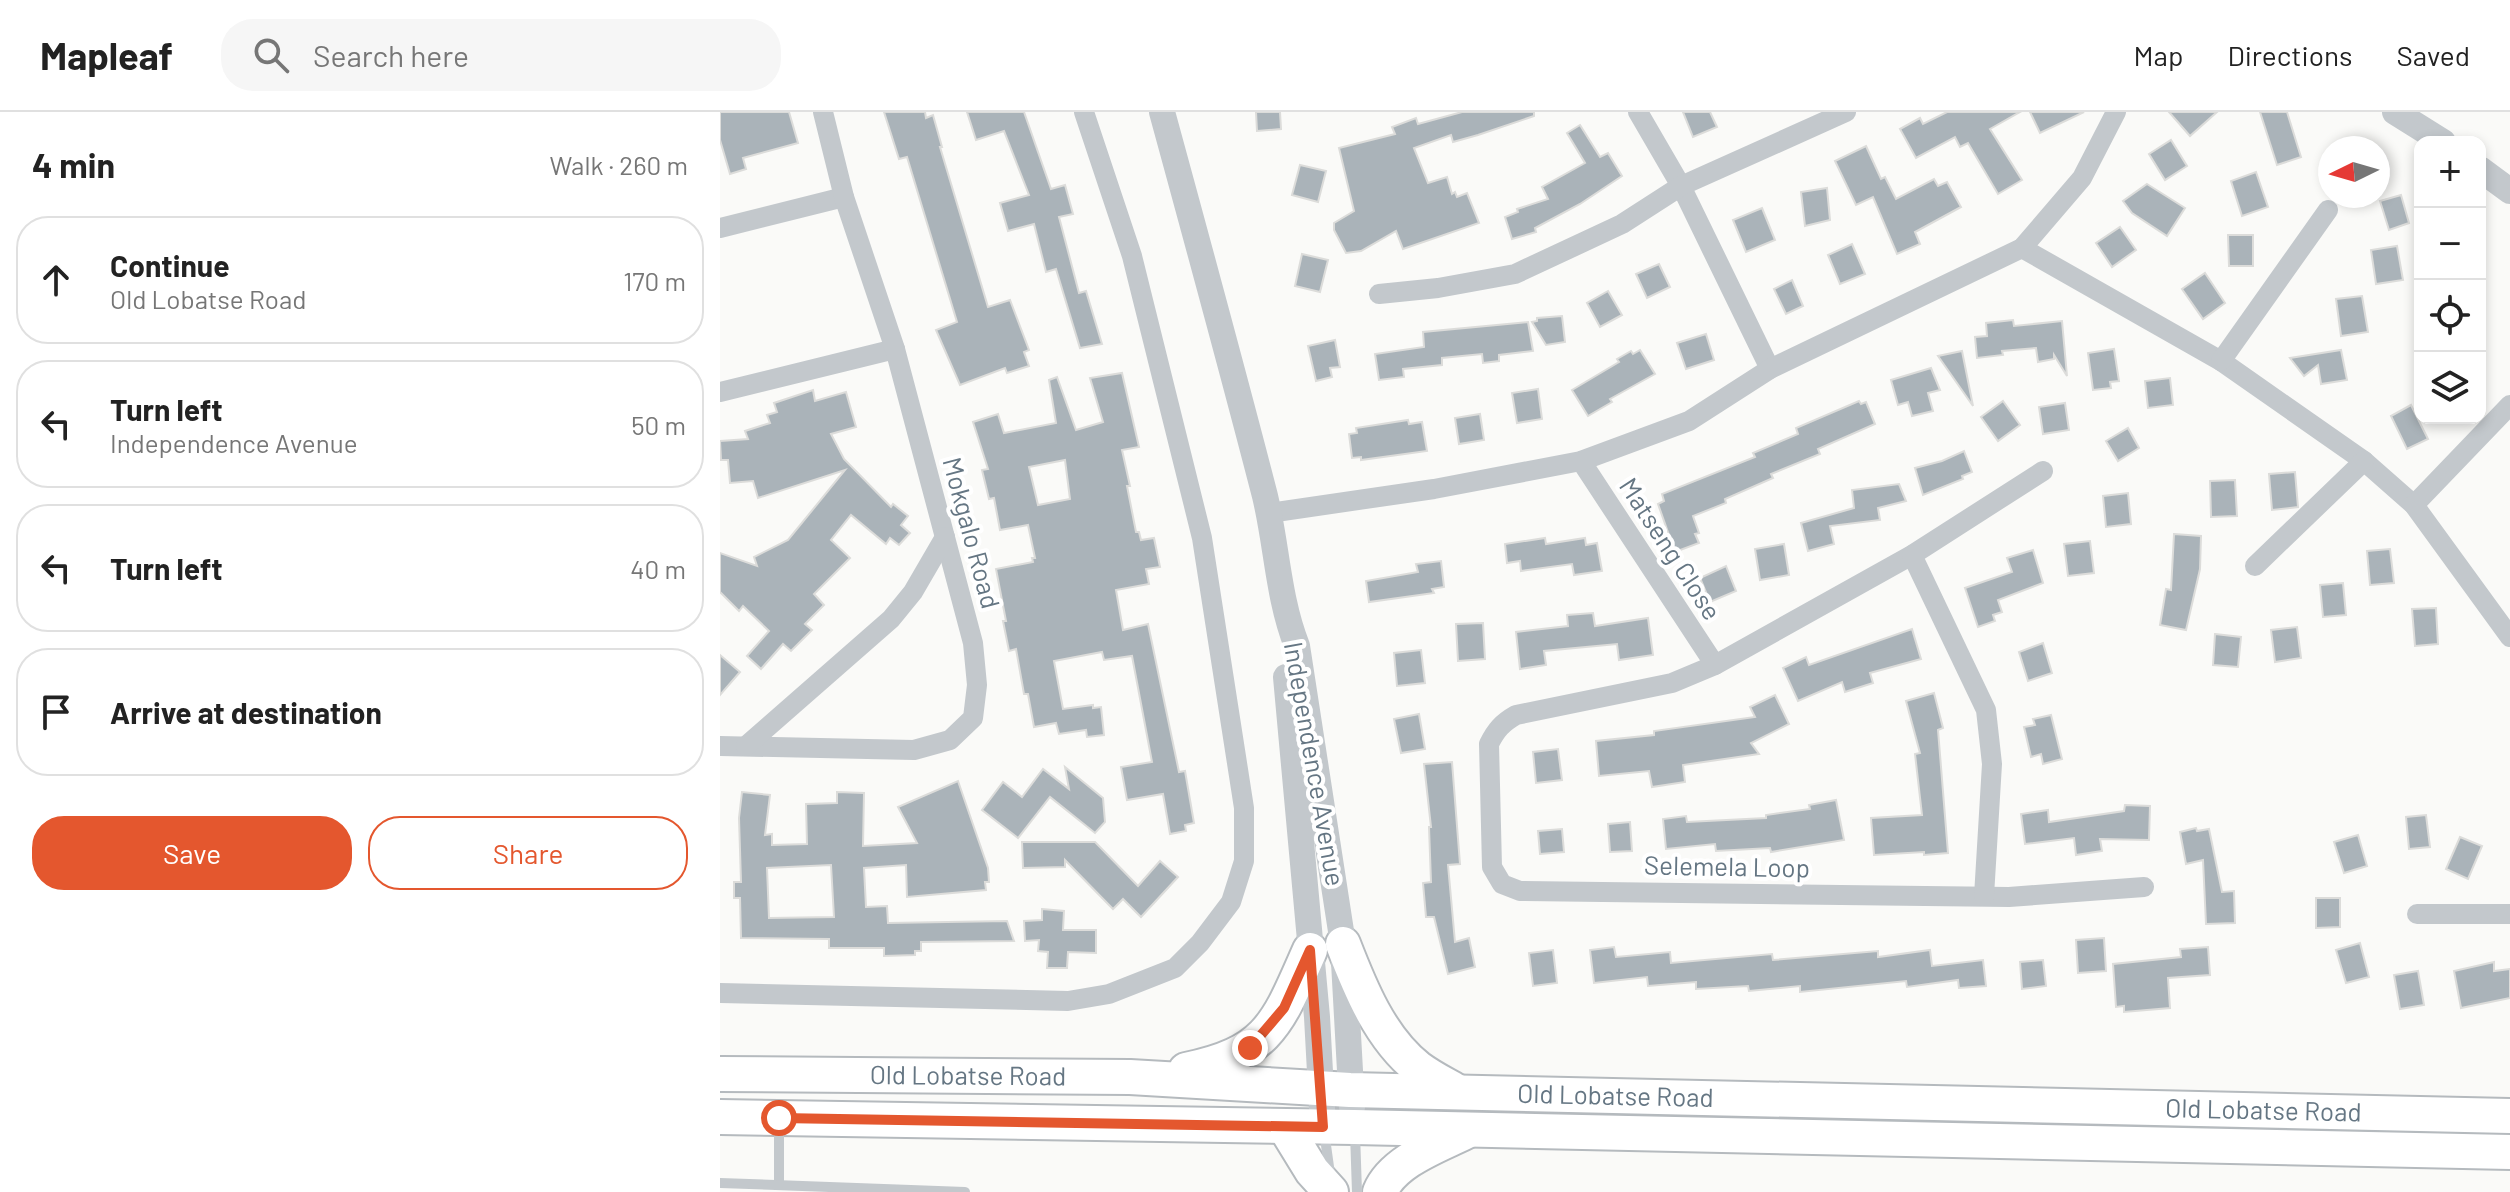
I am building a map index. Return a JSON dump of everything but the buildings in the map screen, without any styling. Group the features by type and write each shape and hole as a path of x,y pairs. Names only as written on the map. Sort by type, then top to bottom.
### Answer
{"main road":[{"path":"1343,944 1359,987 1388,1036 1419,1069 1457,1091"},
{"path":"1130,1077 1188,1070 1222,1062 1250,1048 1284,1008 1310,950"},
{"name":"Old Lobatse Road","path":"720,1074 1130,1077 1335,1088 2510,1116"},
{"name":"Old Lobatse Road","path":"720,1117 2510,1152"},
{"path":"1285,1127 1312,1171 1355,1189 1392,1175 1469,1130"}],"street":[{"name":"Mokgalo Road","path":"720,746 914,750 950,740 973,718 977,685 973,643 895,349 844,197 823,112"},
{"path":"720,993 1054,1001 1109,994 1175,968 1200,943 1231,902 1244,861 1244,808 1202,538 1132,256 1084,112"},
{"path":"1162,112 1269,513 1288,621"},
{"path":"1638,112 1681,186 1770,369"},
{"path":"1379,294 1438,288 1515,274 1622,224 1681,186 1846,112"},
{"path":"1269,513 1434,489 1581,461 1689,421 1770,369 2022,248 2082,178 2116,112"},
{"path":"2395,112 2433,136"},
{"path":"2486,173 2510,191"},
{"path":"720,228 844,197"},
{"path":"2221,361 2328,210"},
{"path":"2022,248 2221,361 2364,461 2414,505 2510,637"},
{"path":"720,392 895,349"},
{"path":"2414,505 2510,405"},
{"name":"Matseng Close","path":"1581,461 1715,665"},
{"path":"2255,566 2364,461"},
{"name":"Selemela Loop","path":"2043,471 1912,555 1715,665 1672,683 1516,715 1496,730 1489,744 1492,867 1502,884 1520,891 2009,897 2144,887"},
{"path":"746,746 891,619 913,592 945,537"},
{"path":"1912,555 1986,710 1992,764 1984,896"},
{"name":"Independence Avenue","path":"1288,621 1297,646 1343,944 1335,1088"},
{"name":"Independence Avenue","path":"1288,621 1283,650 1310,950 1317,1017 1335,1088 1339,1127"},
{"path":"2417,914 2510,914"}],"lane":[{"path":"779,1118 779,1183"},
{"name":"Independence Avenue","path":"1339,1127 1357,1192"},
{"name":"Independence Avenue","path":"1339,1127 1355,1189"},
{"path":"720,1183 965,1192"}],"route":[{"path":"779,1118 1323,1127 1310,950 1284,1008 1250,1048"}]}
